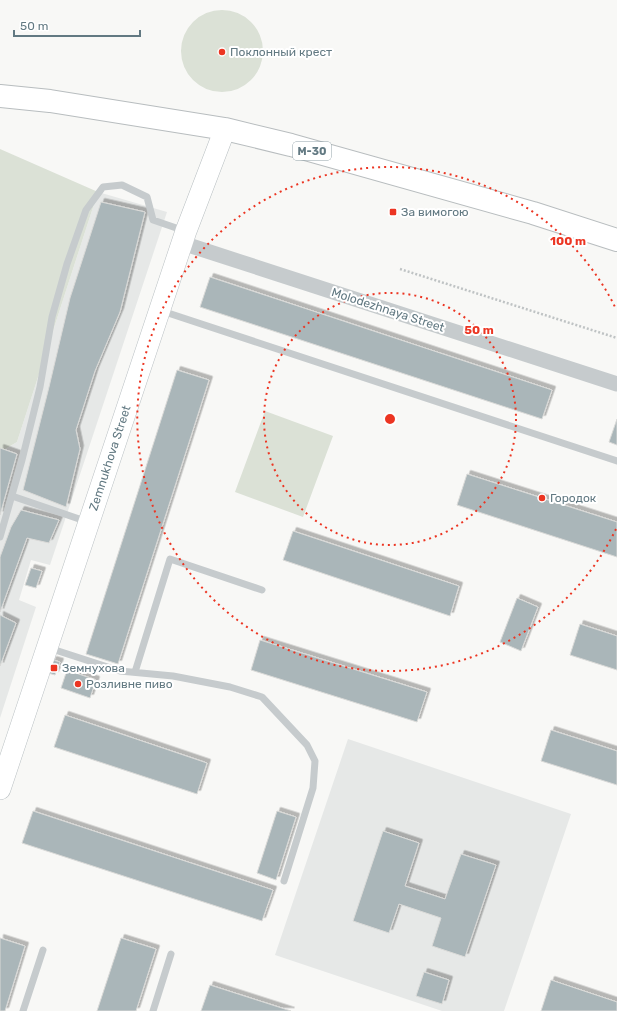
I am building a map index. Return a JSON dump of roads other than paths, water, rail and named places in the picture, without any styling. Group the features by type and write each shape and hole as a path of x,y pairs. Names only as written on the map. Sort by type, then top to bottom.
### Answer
{"highway":[{"name":"М-30","path":"0,96 50,101 225,129 290,145 525,211 617,240"}],"street":[{"name":"Zemnukhova Street","path":"0,789 184,237 225,129"},
{"name":"Molodezhnaya Street","path":"184,237 617,384"}],"lane":[{"path":"0,537 22,460 40,387 52,317 67,264 86,210 103,187 122,185 147,196 153,220 184,237"},
{"path":"160,310 617,461"},
{"path":"12,496 89,522"},
{"path":"135,672 170,559 262,590"},
{"path":"47,647 120,671 173,676 223,685 262,697 308,745 315,761 313,788 284,881"},
{"path":"23,1011 43,950"},
{"path":"153,1011 171,954"}],"place":[{"name":"Поклонный крест","path":"222,52"},
{"name":"За вимогою","path":"393,212"},
{"name":"Городок","path":"542,498"},
{"name":"Земнухова","path":"54,668"},
{"name":"Розливне пиво","path":"78,684"}]}
